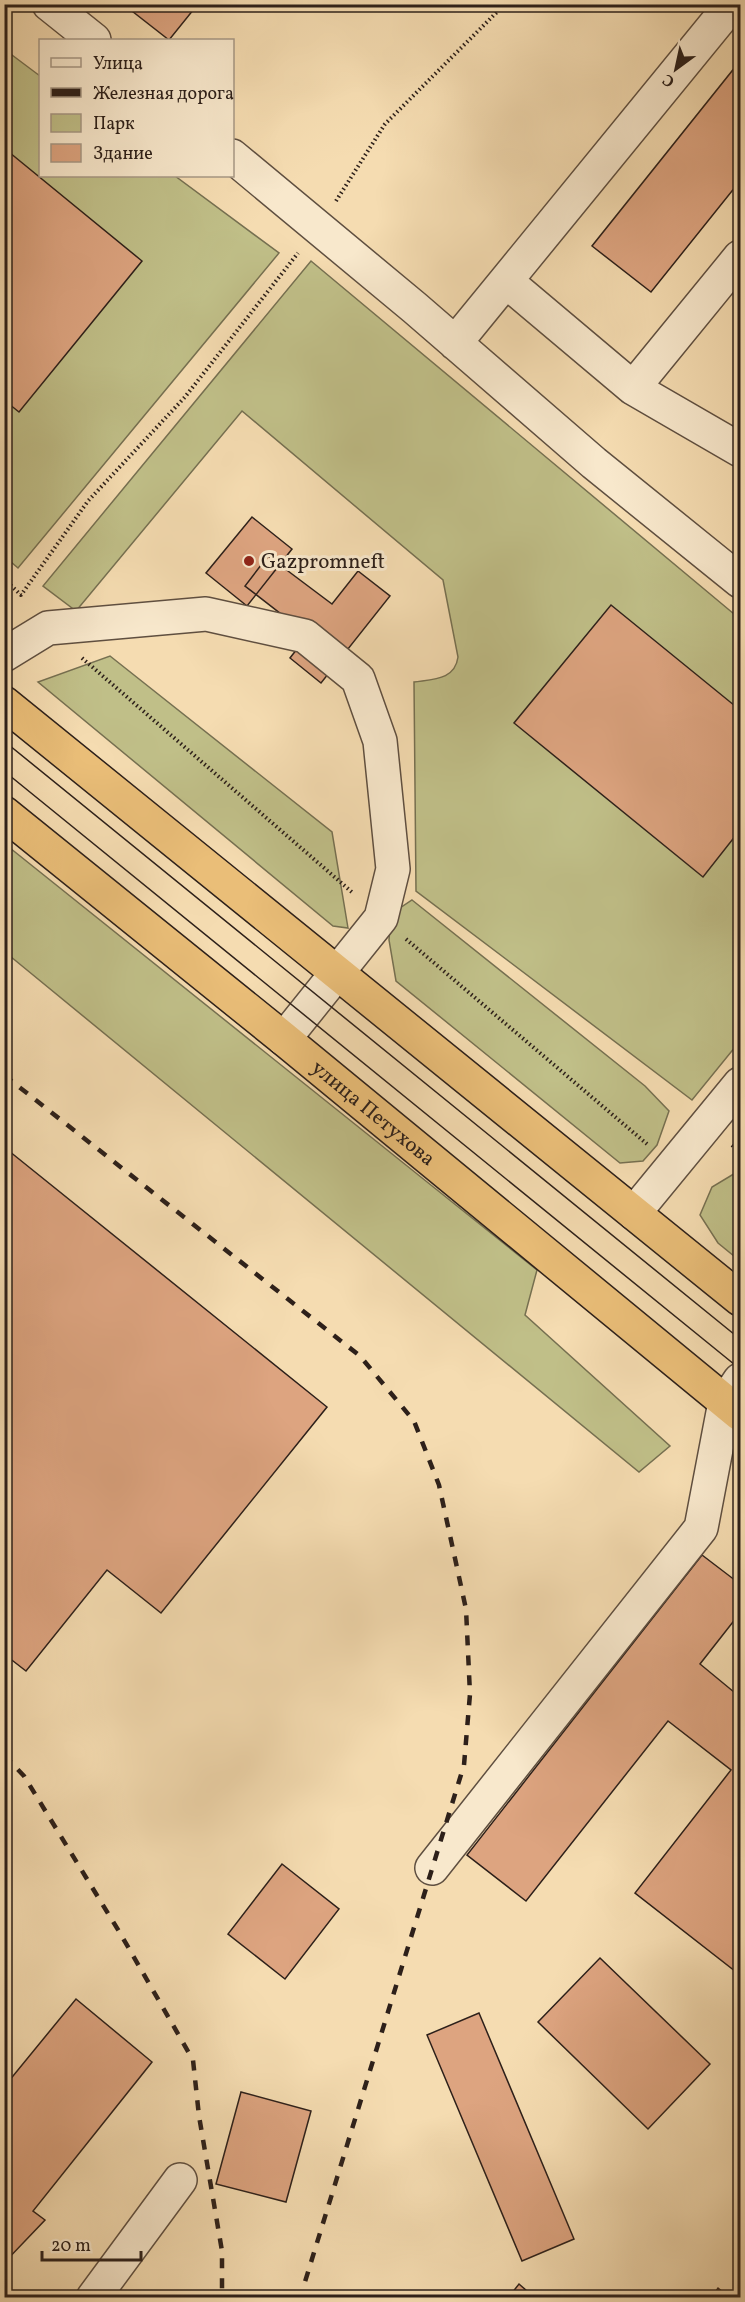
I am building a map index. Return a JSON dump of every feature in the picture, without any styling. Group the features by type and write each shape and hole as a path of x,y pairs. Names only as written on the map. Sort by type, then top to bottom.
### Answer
{"highway":[{"path":"4,703 741,1299"},
{"name":"улица Петухова","path":"4,813 736,1399"}],"street":[{"path":"49,4 93,39"},
{"path":"455,343 732,4"},
{"path":"234,158 594,463 741,581"},
{"path":"633,388 741,257"},
{"path":"506,280 633,388 741,450"},
{"path":"4,655 48,628 206,615 305,636 358,679 380,741 393,869 381,918 284,1039"},
{"path":"634,1213 741,1084"},
{"path":"432,1868 701,1528 736,1399"},
{"path":"93,2298 180,2180"}],"path":[{"path":"21,595 88,501 184,397 318,228 385,124 505,4"},
{"path":"4,579 21,595 48,628 381,918 673,1166"}],"green space":[{"path":"4,49 39,75 39,177 176,177 279,253 18,568 4,556"},
{"path":"311,261 740,619 740,1041 692,1100 416,891 414,682 435,679 448,674 456,665 458,657 443,580 242,411 76,611 43,586"},
{"path":"110,656 332,832 348,928 333,926 38,682"},
{"path":"5,844 537,1270 525,1315 670,1446 639,1472 5,952"},
{"path":"412,900 645,1086 669,1111 657,1145 643,1161 620,1163 396,981 389,940 391,914"},
{"path":"737,1172 740,1175 740,1261 718,1243 700,1215 712,1187"}],"building":[{"path":"123,4 198,4 168,39"},
{"path":"740,61 740,181 651,292 592,246"},
{"path":"4,148 142,261 19,412 4,400"},
{"name":"Gazpromneft","path":"252,517 292,549 247,606 206,573"},
{"path":"268,556 332,604 358,571 390,596 321,683 290,658 308,635 245,586"},
{"path":"611,605 740,710 740,830 703,877 514,723"},
{"path":"4,1147 327,1407 161,1613 107,1570 26,1671 4,1654"},
{"path":"702,1555 740,1584 740,1613 700,1664 740,1697 740,1975 635,1893 731,1770 668,1721 526,1901 467,1855"},
{"path":"282,1864 339,1909 285,1979 228,1934"},
{"path":"600,1958 710,2064 648,2129 538,2022"},
{"path":"76,1999 152,2062 33,2211 45,2220 4,2263 4,2087"},
{"path":"479,2013 574,2239 522,2261 427,2035"},
{"path":"241,2092 311,2111 286,2202 216,2184"},
{"path":"519,2284 535,2298 508,2298"},
{"path":"718,2288 730,2298 711,2298"}],"tram line":[{"path":"4,741 740,1339"},
{"path":"4,771 740,1369"}],"railway":[{"path":"4,1075 360,1356 414,1421 439,1485 466,1609 470,1694 464,1765 300,2298"},
{"path":"4,1755 24,1776 120,1933 193,2060 199,2116 222,2251 222,2298"}],"place":[{"name":"Gazpromneft","path":"249,561"}]}
